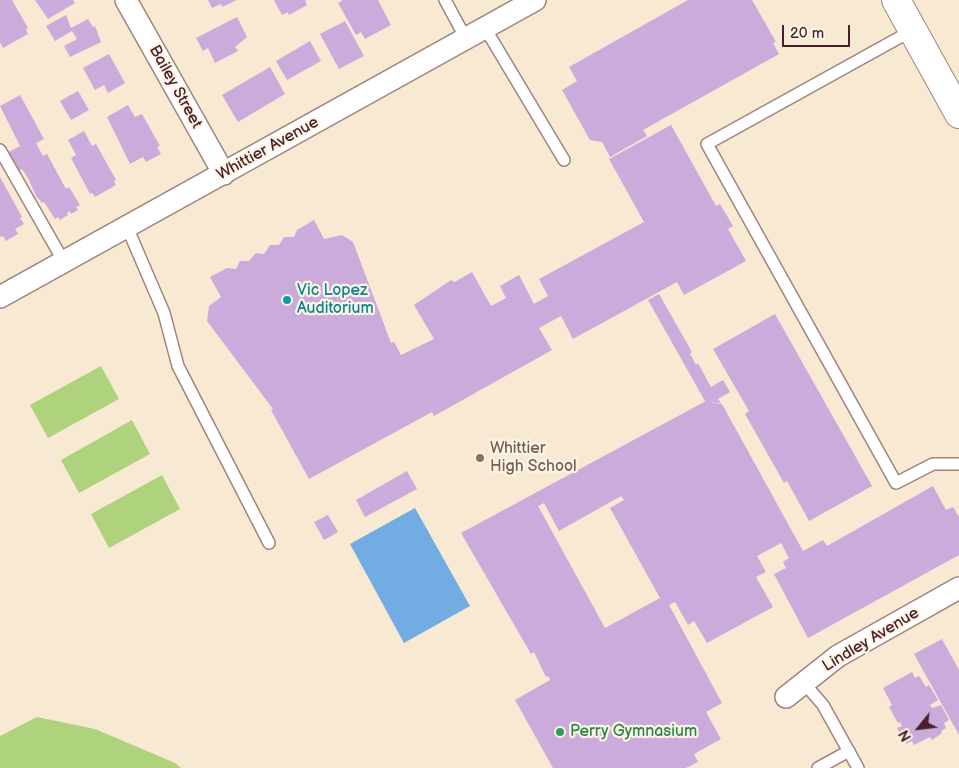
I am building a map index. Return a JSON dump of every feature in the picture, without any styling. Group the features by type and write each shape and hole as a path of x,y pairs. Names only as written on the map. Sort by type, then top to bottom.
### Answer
{"street":[{"name":"Bailey Street","path":"126,0 224,174"},
{"name":"Whittier Avenue","path":"0,297 535,0"},
{"path":"896,0 959,114"},
{"name":"Lindley Avenue","path":"786,697 838,656 959,588"}],"lane":[{"path":"445,0 466,39"},
{"path":"484,28 564,160"},
{"path":"913,30 707,144 896,483 933,464 959,464"},
{"path":"0,150 64,262"},
{"path":"127,227 164,314 178,366 269,543"},
{"path":"804,683 823,705 858,768"},
{"path":"818,768 849,751"}],"green space":[{"path":"101,366 119,399 48,438 30,405"},
{"path":"132,420 150,454 79,493 61,460"},
{"path":"162,475 180,509 109,548 91,514"},
{"path":"37,717 95,729 175,763 181,768 0,768 0,736"}],"water":[{"path":"415,508 470,606 404,643 350,544"}],"building":[{"path":"0,0 12,0 28,28 26,29 28,34 3,48 0,42"},
{"path":"35,0 73,0 75,3 48,19"},
{"path":"208,0 237,0 222,7 221,4 212,8"},
{"path":"274,0 305,0 307,5 289,15 288,12 282,15"},
{"path":"343,0 378,0 391,25 365,39 361,32 356,35 338,3"},
{"path":"688,0 752,0 776,42 773,43 779,54 643,130 647,136 610,157 602,142 590,140 562,90 577,81 569,67"},
{"path":"66,15 71,28 88,19 93,27 95,26 101,42 70,57 64,46 77,39 72,31 55,41 46,26"},
{"path":"237,17 247,37 235,47 238,51 215,63 208,48 203,51 196,38"},
{"path":"345,21 364,56 339,69 320,34"},
{"path":"310,41 321,61 287,80 276,61"},
{"path":"109,54 125,83 108,93 104,85 95,90 83,68"},
{"path":"270,67 285,94 238,122 222,95"},
{"path":"78,91 89,110 71,120 60,101"},
{"path":"20,95 44,139 36,143 43,156 47,154 66,189 69,187 80,205 76,207 78,210 71,214 70,211 67,213 68,215 60,220 58,217 55,219 44,202 42,203 36,196 22,169 19,171 7,153 20,146 0,106"},
{"path":"128,105 135,117 142,114 160,146 157,147 161,154 146,162 143,157 130,164 107,117"},
{"path":"671,125 716,206 720,204 733,226 728,229 746,261 684,295 677,282 573,339 561,316 539,328 552,350 434,416 432,412 309,479 271,410 273,409 207,321 209,306 221,297 210,277 227,268 236,269 240,261 249,261 256,253 264,254 270,245 279,245 284,237 294,237 297,230 314,220 324,239 342,235 353,242 391,343 394,342 401,355 434,339 414,305 451,280 455,282 472,272 491,306 506,298 500,286 519,275 534,304 548,296 539,279 644,222 609,159"},
{"path":"84,131 92,146 96,144 116,180 114,181 116,185 95,197 92,193 90,194 71,158 76,155 68,140"},
{"path":"0,177 24,224 15,229 18,234 6,241 3,236 0,237"},
{"path":"659,294 692,352 690,354 696,365 698,363 711,387 723,380 730,392 718,399 721,403 705,401 648,300"},
{"path":"775,314 872,486 809,521 787,481 784,483 745,414 749,411 713,349"},
{"path":"706,401 722,404 803,551 823,540 827,546 933,486 946,510 953,507 959,517 959,555 808,638 774,574 786,568 783,562 789,558 781,543 757,556 766,572 756,577 773,607 707,643 694,621 688,625 675,602 669,605 722,703 706,712 721,739 694,754 698,762 686,768 553,768 515,700 550,680 548,676 546,677 534,652 531,654 461,533","holes":["621,496 624,500 610,508 660,598 605,628 538,506 544,503 559,531"]},
{"path":"407,471 417,489 365,517 356,500"},
{"path":"328,515 338,532 324,540 314,522"},
{"path":"942,639 959,670 959,735 914,654"},
{"path":"912,672 915,678 919,676 926,687 929,685 938,700 930,705 932,708 941,705 949,720 944,723 946,728 941,731 942,733 932,740 930,737 914,745 912,741 906,744 897,728 902,726 900,722 898,723 889,707 892,705 883,688"}],"place":[{"name":"Vic Lopez Auditorium","path":"287,300"},
{"name":"Whittier High School","path":"480,458"},
{"name":"Perry Gymnasium","path":"560,732"}]}
